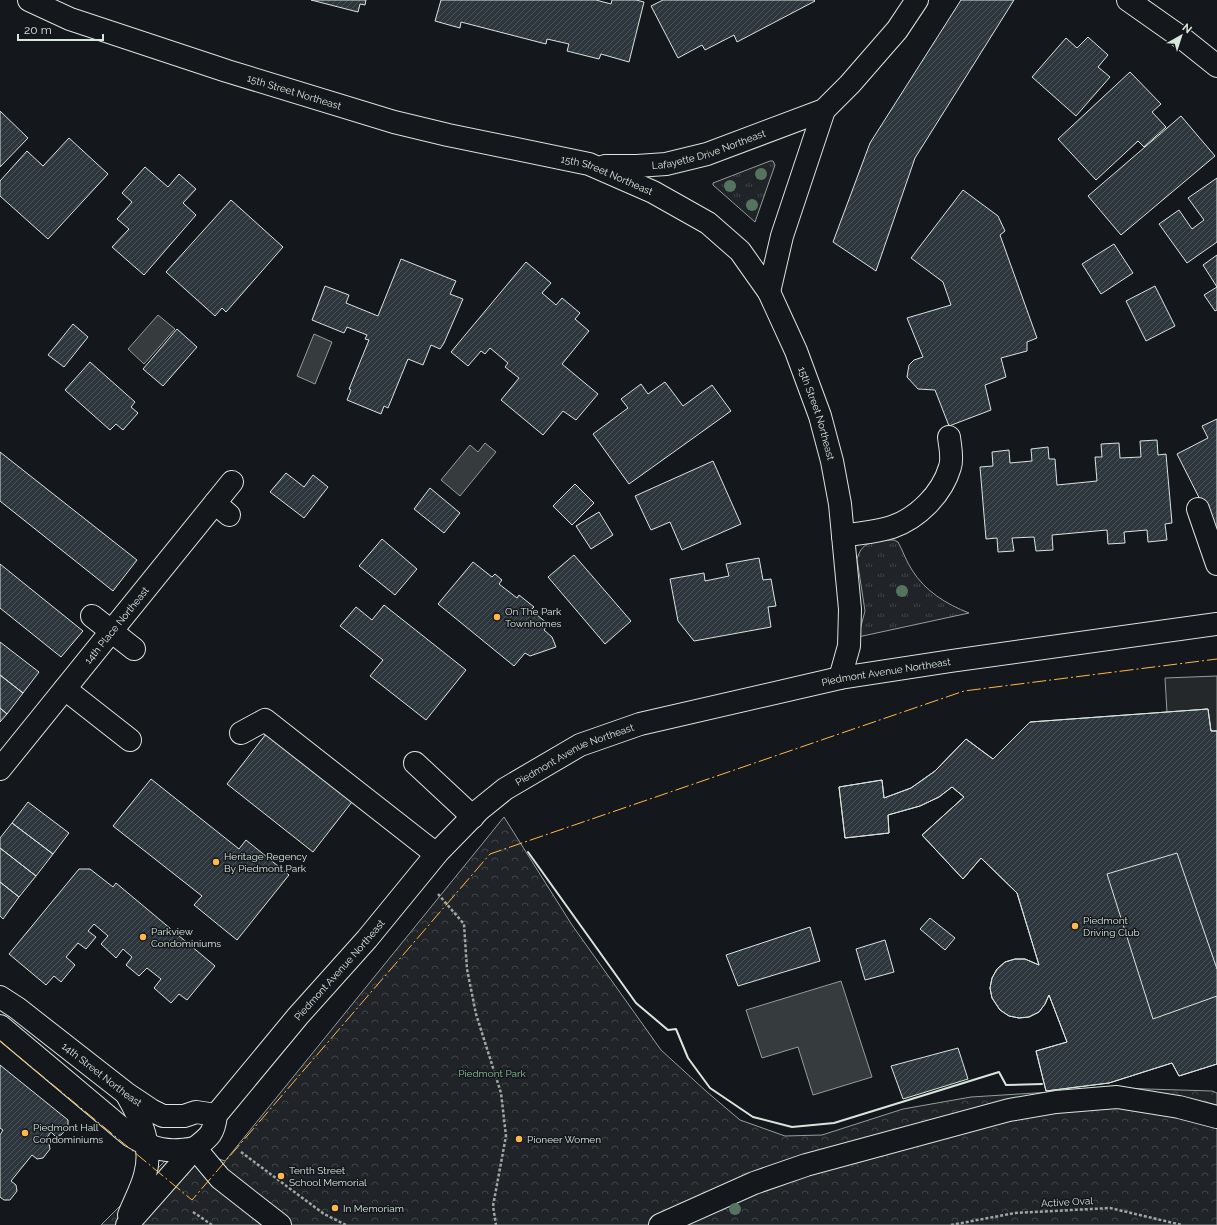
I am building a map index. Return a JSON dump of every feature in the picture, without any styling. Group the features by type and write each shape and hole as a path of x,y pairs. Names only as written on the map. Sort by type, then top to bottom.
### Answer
{"street":[{"name":"15th Street Northeast","path":"29,0 70,19 227,71 394,122 448,135 589,164 653,192 708,222 740,251 769,292 796,351 820,416 840,504 843,536 850,629 849,646 840,678"},
{"name":"Lafayette Drive Northeast","path":"589,164 636,166 666,164 707,154 824,110 850,84 891,36 917,0"},
{"path":"1128,0 1182,38 1217,66"},
{"name":"Lafayette Drive Northeast","path":"769,292 782,236 824,110"},
{"path":"843,536 890,528 902,523 924,507 944,479 950,466 949,437"},
{"name":"14th Place Northeast","path":"0,769 111,632 222,509 232,482"},
{"path":"1198,509 1217,564"},
{"path":"92,616 134,649"},
{"name":"Piedmont Avenue Northeast","path":"125,1225 195,1148 209,1138 214,1129 216,1115 298,1016 367,940 436,854 473,816 505,789 580,745 640,724 840,678 966,658 1217,624"},
{"path":"65,689 130,740"},
{"path":"241,733 265,720 436,854"},
{"path":"415,763 473,816"},
{"name":"14th Street Northeast","path":"0,997 17,1008 127,1094 163,1116 184,1116 196,1112 216,1115"},
{"path":"0,1026 131,1136 148,1146 161,1150 176,1152 195,1148 220,1178 280,1225"},
{"name":"Piedmont Avenue Northeast","path":"125,1225 145,1175 148,1146 138,1115 127,1094"},
{"path":"660,1225 754,1183 806,1165 1009,1110 1056,1102 1117,1097 1179,1107 1217,1117"}],"path":[{"path":"418,876 441,897 464,924 468,969 476,1014 501,1093 506,1136 494,1206 496,1225"},
{"path":"241,1152 324,1214 346,1225"},
{"name":"Active Oval","path":"951,1225 1015,1213 1110,1208 1182,1225"},
{"path":"193,1212 212,1225"}],"green space":[{"path":"773,161 775,165 755,222 713,185 713,183"},
{"path":"894,540 898,542 912,570 923,584 944,601 969,613 858,637 865,611 857,559 861,549 867,544"},
{"name":"Piedmont Park","path":"504,817 572,925 661,1050 740,1120 785,1136 822,1135 903,1109 971,1097 1115,1088 1212,1091 1217,1093 1217,1225 101,1225 180,1146 225,1161"}],"shaded area":[{"path":"158,315 175,329 144,364 128,349"},
{"path":"314,334 332,342 315,384 297,376"},
{"path":"485,443 496,452 460,496 441,480 470,445 478,452"},
{"path":"1217,676 1217,731 1211,731 1207,709 1167,713 1165,678"},
{"path":"841,981 872,1077 813,1095 798,1047 762,1058 746,1010"}],"building":[{"path":"311,0 366,0 365,5 360,4 358,12"},
{"path":"441,0 596,0 611,4 612,0 636,0 644,2 629,62 601,54 599,59 567,51 569,44 547,39 546,44 461,22 460,28 435,21"},
{"path":"663,0 815,1 737,42 734,35 705,50 702,45 678,58 651,6"},
{"path":"961,0 1014,0 915,158 876,271 833,242 870,143"},
{"path":"1088,37 1108,55 1098,67 1110,77 1076,116 1032,77 1066,38 1077,48"},
{"path":"1130,72 1161,104 1152,112 1166,127 1144,147 1138,141 1096,180 1058,139"},
{"path":"0,111 28,138 0,167"},
{"path":"1181,116 1215,156 1121,235 1088,196"},
{"path":"69,138 108,174 48,239 0,196 0,181 27,151 43,166"},
{"path":"145,167 168,187 179,174 196,189 183,203 196,215 144,275 112,247 129,229 117,219 132,202 122,193"},
{"path":"1217,178 1217,242 1187,263 1159,224 1179,210 1192,229 1204,220 1188,198"},
{"path":"963,190 998,216 1005,231 1000,235 1037,338 1027,342 1027,351 1001,358 1006,377 985,385 991,410 949,426 935,390 918,389 907,377 909,365 914,360 923,357 907,318 951,305 943,282 911,258"},
{"path":"231,200 283,247 226,312 222,308 215,316 166,272"},
{"path":"1114,244 1133,273 1101,294 1082,264"},
{"path":"1217,255 1217,287 1203,265"},
{"path":"401,259 456,281 450,294 463,299 440,349 431,345 423,365 408,359 388,408 384,406 381,414 347,400 351,390 349,389 369,340 365,339 367,335 347,327 344,333 312,320 325,286 349,295 346,303 378,316"},
{"path":"526,262 551,283 542,293 556,305 562,298 580,313 575,319 589,331 562,364 598,394 576,420 563,411 543,435 501,400 519,378 505,367 508,363 490,348 485,354 481,351 468,366 451,352"},
{"path":"1155,286 1175,326 1146,341 1126,301"},
{"path":"1217,287 1217,310 1215,311 1204,295"},
{"path":"73,324 88,337 64,367 48,355"},
{"path":"177,329 197,347 163,386 143,369"},
{"path":"90,362 135,402 131,407 138,413 123,430 116,424 110,430 65,390"},
{"path":"665,382 683,406 712,385 731,411 629,484 593,434 628,408 621,399 641,384 648,394"},
{"path":"1217,419 1217,533 1177,454 1208,438 1202,426"},
{"path":"1157,440 1158,455 1166,454 1172,523 1165,524 1167,540 1148,542 1147,530 1124,532 1125,543 1108,544 1107,530 1052,535 1053,550 1036,551 1034,537 1012,538 1014,551 998,552 997,538 986,539 980,467 993,466 992,452 1009,450 1010,463 1032,461 1031,449 1048,447 1049,459 1055,459 1057,485 1097,481 1095,457 1102,457 1101,444 1119,443 1120,458 1141,457 1140,441"},
{"path":"0,452 137,560 113,591 0,501"},
{"path":"713,461 741,524 682,550 670,522 651,530 635,496"},
{"path":"286,473 304,487 313,475 328,487 304,518 270,492"},
{"path":"575,484 594,503 572,525 553,506"},
{"path":"430,488 460,513 444,533 414,509"},
{"path":"599,512 613,535 591,549 576,526"},
{"path":"382,539 417,569 395,595 359,566"},
{"path":"574,555 631,621 605,644 548,577"},
{"path":"759,558 763,580 771,579 776,606 768,607 771,627 694,641 678,621 670,579 704,573 705,581 729,576 726,564"},
{"name":"On The Park Townhomes","path":"473,562 492,577 495,574 502,580 499,584 517,598 519,595 534,607 531,610 548,624 544,630 552,637 556,647 530,656 525,653 514,666 438,604"},
{"path":"0,564 83,631 61,657 0,608"},
{"path":"384,605 466,670 426,720 370,676 383,660 340,626 356,607 372,620"},
{"path":"0,642 39,672 23,693 0,675"},
{"path":"0,675 23,693 7,714 0,708"},
{"path":"0,708 7,714 0,722"},
{"name":"Piedmont Driving Club","path":"1208,709 1211,731 1217,731 1217,969 1177,853 1107,874 1153,1019 1217,996 1217,1064 1179,1076 1172,1063 1109,1083 1046,1091 1036,1051 1067,1042 1049,995 1039,1012 1029,1017 1019,1018 1009,1016 1000,1010 992,998 990,988 992,978 997,969 1005,962 1015,959 1025,959 1039,965 1017,893 981,858 963,879 922,835 964,797 952,787 939,797 920,806 888,815 889,833 845,838 839,787 882,780 884,798 911,788 935,771 966,739 993,759 1030,722"},
{"name":"Piedmont Driving Club","path":"1208,709 1211,731 1217,731 1217,1064 1179,1076 1172,1063 1109,1083 1046,1091 1036,1051 1067,1042 1049,995 1039,1012 1029,1017 1019,1018 1009,1016 1000,1010 992,998 990,988 992,978 997,969 1005,962 1015,959 1025,959 1039,965 1017,893 981,858 963,879 922,835 964,797 952,787 939,797 920,806 888,815 889,833 845,838 839,787 882,780 884,798 911,788 935,771 966,739 993,759 1030,722"},
{"path":"266,734 355,798 313,852 227,784"},
{"name":"Heritage Regency By Piedmont Park","path":"151,779 239,849 246,840 289,875 237,940 194,905 202,896 113,826"},
{"path":"28,802 69,833 53,854 12,823"},
{"path":"12,823 53,854 36,876 0,848 0,838"},
{"path":"0,848 36,876 19,897 0,882"},
{"name":"Parkview Condominiums","path":"79,869 90,869 113,887 116,883 215,966 187,1000 179,994 171,1003 154,988 161,979 147,968 139,976 126,965 132,957 123,949 116,958 101,944 108,936 94,924 88,931 96,937 86,949 78,943 66,957 75,965 61,982 54,976 46,985 9,954"},
{"path":"0,882 19,897 3,919 0,916"},
{"path":"930,918 955,938 945,950 920,929"},
{"path":"810,927 820,961 738,986 726,955"},
{"path":"885,940 894,972 865,980 856,949"},
{"path":"958,1048 968,1079 903,1099 891,1066"},
{"name":"Piedmont Hall Condominiums","path":"0,1065 68,1120 68,1127 61,1135 55,1136 51,1132 45,1140 49,1143 50,1149 43,1158 37,1159 32,1155 11,1181 16,1185 17,1191 10,1200 4,1200 0,1197 0,1135 3,1130 0,1128"}],"wall":[{"path":"528,852 636,1003 668,1030 676,1029 688,1058 710,1088 753,1117 792,1127 834,1123 999,1072 1006,1085 1042,1084"}],"power":[{"path":"0,1041 192,1200 490,854 964,691 1217,659"}],"place":[{"name":"On The Park Townhomes","path":"497,617"},
{"name":"Heritage Regency By Piedmont Park","path":"216,862"},
{"name":"Piedmont Driving Club","path":"1075,926"},
{"name":"Parkview Condominiums","path":"143,937"},
{"name":"Piedmont Hall Condominiums","path":"25,1133"},
{"name":"Pioneer Women","path":"519,1139"},
{"name":"Tenth Street School Memorial","path":"281,1176"},
{"name":"In Memoriam","path":"335,1208"}]}
